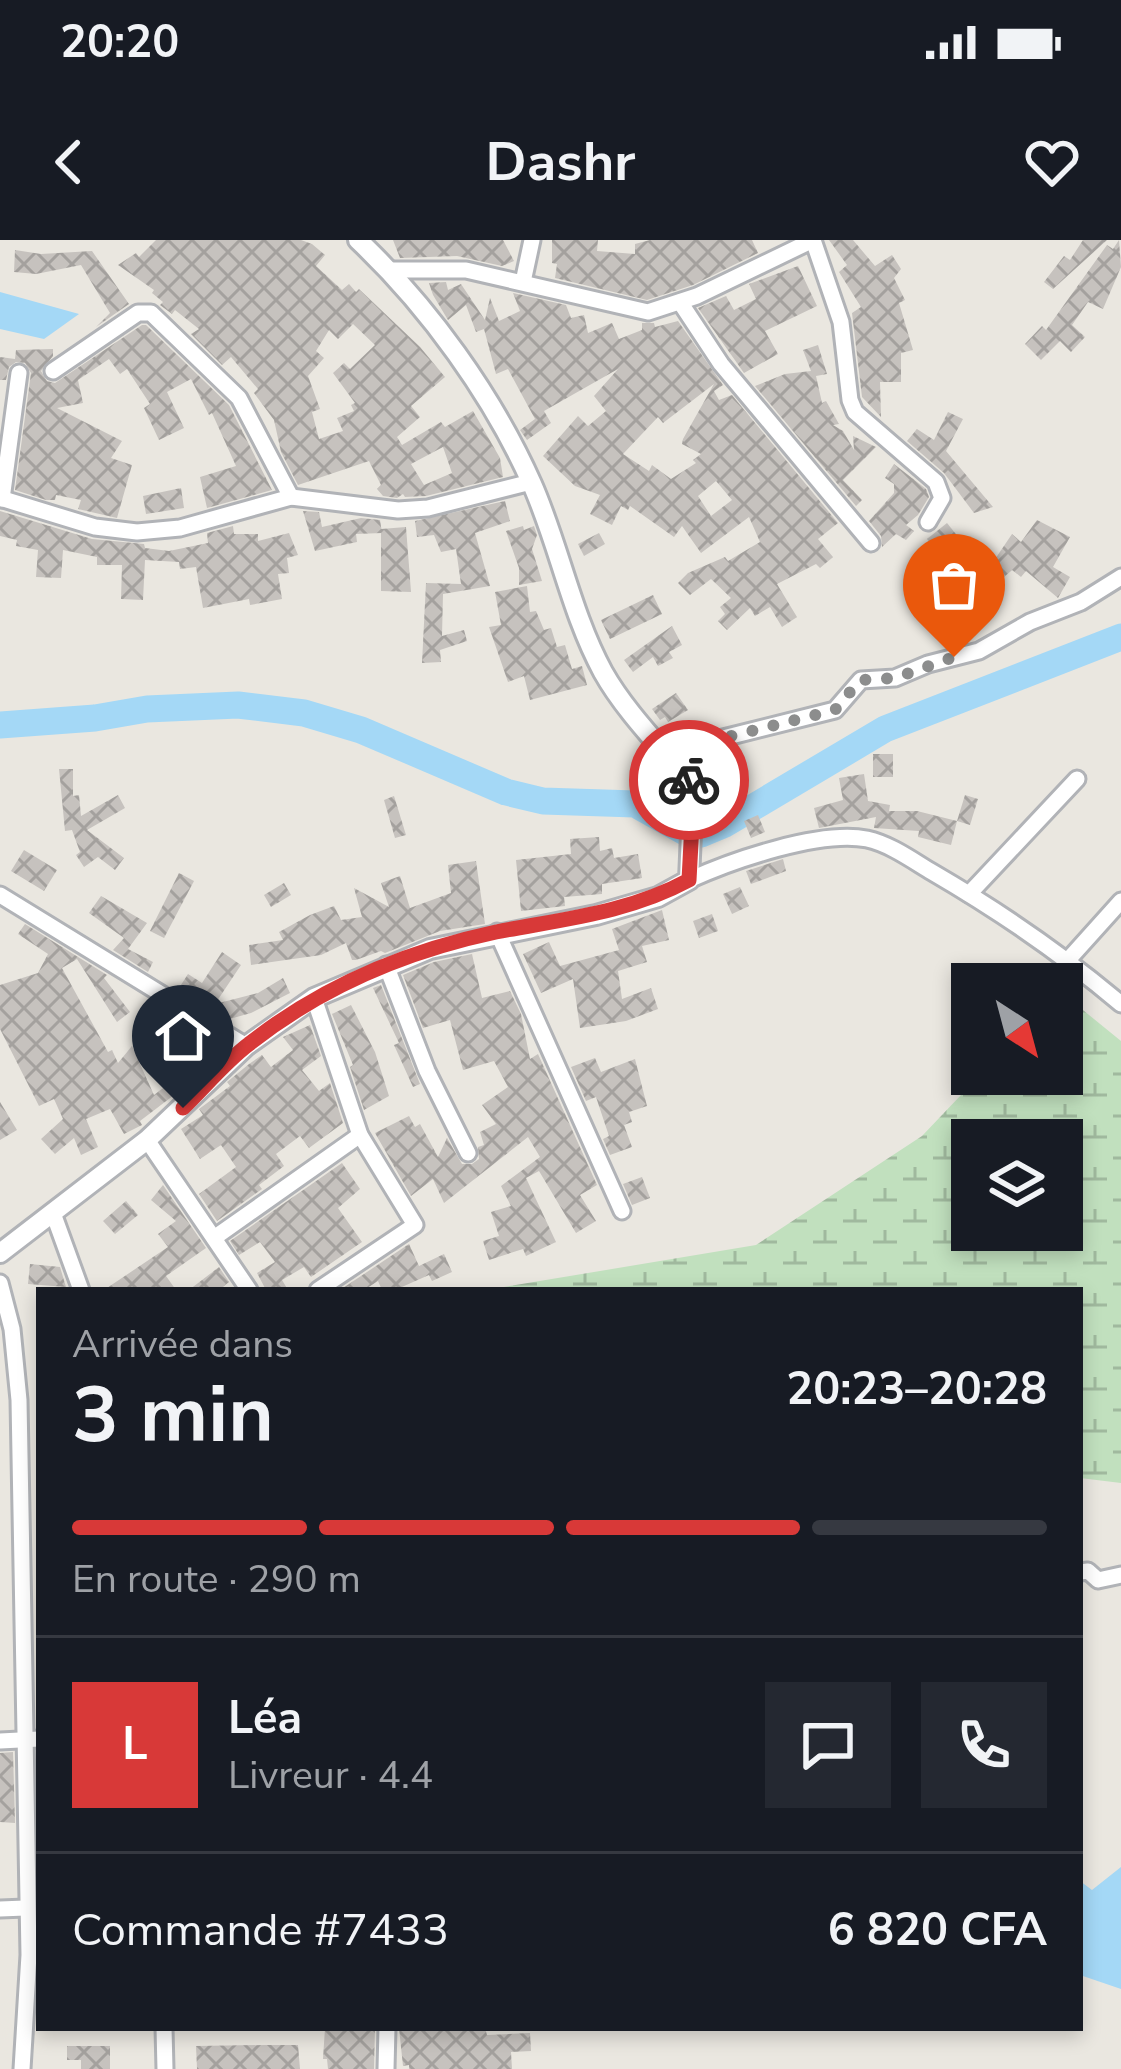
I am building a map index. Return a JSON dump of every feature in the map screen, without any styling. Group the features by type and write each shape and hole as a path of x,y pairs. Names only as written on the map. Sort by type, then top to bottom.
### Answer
{"street":[{"path":"358,240 390,270 466,371 531,482 607,678 694,786 689,880"},
{"path":"523,282 532,240"},
{"path":"390,270 446,268 647,312 680,302 813,240 841,322 850,400 855,412 935,482 942,498 928,522"},
{"path":"680,302 721,364 871,543"},
{"path":"53,370 138,313 151,313 239,398 291,497"},
{"path":"20,373 1,499 95,527 137,532 180,528 291,497 398,510 428,508 531,482"},
{"path":"674,763 723,738 835,710 860,680 895,678 979,651 1030,622 1081,602 1121,577"},
{"path":"969,894 1077,779"},
{"path":"0,1253 147,1139 246,1046 314,998 430,949 596,915 658,897 764,852 841,838 884,844 1068,960 1121,1004"},
{"path":"0,895 246,1046"},
{"path":"1068,960 1121,901"},
{"path":"497,932 622,1211"},
{"path":"386,965 435,1090 468,1153"},
{"path":"314,998 360,1135 415,1225 322,1287"},
{"path":"214,1238 360,1135"},
{"path":"147,1139 247,1287"},
{"path":"53,1213 80,1287"},
{"path":"0,1283 18,1364 31,1605 29,1954 22,2069"},
{"path":"1083,1572 1098,1580 1121,1575"},
{"path":"0,1741 33,1739"},
{"path":"0,1909 26,1908"},
{"path":"164,2031 165,2069"},
{"path":"386,2069 387,2031"}],"green space":[{"path":"1083,1010 1121,1041 1121,1483 1083,1478 1083,1287 504,1287 756,1245 922,1136 961,1095 1083,1095"}],"water":[{"path":"0,292 79,314 44,339 0,329"},
{"path":"1121,1867 1121,1989 1083,1976 1083,1883 1092,1890"}],"building":[{"path":"156,240 301,240 312,244 325,255 316,266 342,290 349,284 356,292 359,289 445,377 411,406 420,417 397,437 402,445 441,422 445,427 473,411 500,458 503,477 426,496 397,498 383,496 377,489 381,485 369,461 298,485 281,452 274,420 254,393 258,389 231,357 222,365 191,334 199,329 175,310 172,314 160,305 163,302 154,290 118,265 136,253 139,257","holes":["353,324 375,345 350,369 344,363 333,373 355,403 351,405 354,411 337,418 343,431 319,439 312,412 320,409 308,376 324,358 316,351 329,330 338,339","443,447 452,473 424,485 411,464"]},
{"path":"393,240 503,240 514,261 502,266 457,256 400,258"},
{"path":"552,240 598,240 597,251 635,254 635,244 650,240 752,240 758,253 693,285 647,300 555,278"},
{"path":"829,240 853,240 875,266 892,255 901,269 894,278 905,300 899,303 913,350 901,353 901,382 880,382 881,417 862,397 852,313 861,307 839,272 847,265"},
{"path":"1083,240 1107,240 1053,289 1044,282 1064,256 1070,260"},
{"path":"1119,240 1121,267 1103,309 1088,302 1072,325 1085,337 1071,352 1060,341 1041,360 1025,344 1042,326 1046,330 1107,245 1113,249"},
{"path":"15,250 41,254 92,251 129,304 96,327 110,313 81,265 36,274 14,272"},
{"path":"798,266 817,306 765,331 778,354 744,373 698,308 726,296 734,310 756,299 749,284"},
{"path":"446,282 448,290 461,284 485,320 490,298 499,321 520,311 513,293 566,305 571,318 584,315 588,333 612,323 619,339 642,330 642,323 655,327 678,321 723,385 714,391 719,400 732,395 838,523 818,539 833,557 820,568 816,564 777,584 797,617 782,627 770,607 755,616 750,608 727,630 718,621 725,614 720,607 731,598 711,579 690,595 678,583 688,573 725,557 728,561 760,542 749,517 701,553 682,526 674,537 630,506 628,510 621,506 612,525 590,514 600,495 575,486 543,456 578,416 588,426 606,411 594,396 618,369 544,411 551,423 527,440 520,430 535,419 508,369 496,374 484,329 476,332 466,305 448,320 429,283","holes":["714,384 683,439 682,444 701,454 693,460 696,463 671,479 652,465 649,471 623,454 658,417 663,423","716,481 732,500 711,516 698,496"]},
{"path":"142,325 229,405 272,490 207,508 200,477 236,466 191,379 167,392 184,428 159,440 144,408 150,404 127,369 120,374 109,359 78,380 83,403 57,408 122,441 111,458 132,465 117,518 78,509 81,500 56,495 55,500 46,500 15,490 31,373 25,363 16,362 9,367 6,380 0,380 0,357 15,359 16,350 53,349 41,371 47,381 55,383"},
{"path":"818,345 827,374 816,376 822,403 826,401 839,424 833,425 843,431 854,450 853,436 876,447 843,480 862,500 856,506 755,386 785,374 811,371 803,350"},
{"path":"948,412 963,419 946,451 993,507 974,513 944,473 907,441 917,429 934,440"},
{"path":"894,464 926,489 929,497 906,525 914,531 906,540 896,534 882,547 881,536 869,521 894,493 894,484 885,478"},
{"path":"181,488 184,508 146,514 143,496"},
{"path":"505,501 510,521 475,533 490,586 443,594 442,636 464,630 467,641 440,650 441,662 422,663 426,583 461,584 456,549 441,552 434,535 417,537 415,521"},
{"path":"0,511 92,539 169,551 208,543 207,533 233,526 234,534 258,534 258,541 289,533 298,555 287,558 289,573 278,574 282,599 250,605 249,599 203,608 196,567 180,569 179,562 145,560 143,600 121,599 122,565 97,565 97,557 63,550 61,578 36,577 38,550 16,546 17,540 0,536"},
{"path":"303,511 319,512 322,527 361,518 380,520 382,533 356,534 357,542 315,551"},
{"path":"1037,520 1070,537 1053,567 1070,577 1058,598 1026,571 1021,577 1012,570 979,599 965,584 984,567 987,571 1012,534 1021,542"},
{"path":"947,523 967,548 948,566 927,539"},
{"path":"523,526 524,530 534,526 537,535 532,549 542,581 519,585 519,568 506,531"},
{"path":"406,527 411,592 381,591 381,529"},
{"path":"599,533 605,544 584,556 578,544"},
{"path":"527,586 530,612 536,611 544,630 551,628 557,647 565,645 572,669 582,666 587,685 530,700 524,676 508,682 489,627 501,625 495,592"},
{"path":"653,595 662,614 610,639 601,620"},
{"path":"672,626 682,645 669,652 673,658 658,666 653,657 633,672 624,660"},
{"path":"676,693 688,710 668,722 665,717 660,720 652,709"},
{"path":"873,754 893,754 893,777 873,777"},
{"path":"59,769 73,769 73,796 79,795 81,816 118,795 125,808 87,830 124,858 115,870 98,857 84,867 76,855 80,852 72,830 65,831"},
{"path":"864,774 868,801 890,805 889,811 917,811 957,821 951,845 918,837 919,831 874,828 876,817 819,828 814,808 843,800 839,778"},
{"path":"965,795 978,799 970,825 957,821"},
{"path":"394,796 406,835 395,838 384,800"},
{"path":"758,815 765,832 751,838 744,821"},
{"path":"599,837 600,851 612,848 614,858 638,854 642,878 602,884 602,894 564,897 565,906 521,911 516,860 571,854 570,839"},
{"path":"24,850 57,870 44,891 11,871"},
{"path":"783,859 786,871 751,884 746,871"},
{"path":"476,861 485,924 440,931 356,960 346,943 321,955 251,965 249,945 283,940 279,932 310,915 334,906 341,920 362,917 354,888 389,907 381,883 400,876 410,908 451,893 448,865"},
{"path":"179,873 194,881 164,938 150,931"},
{"path":"284,883 291,895 271,907 264,895"},
{"path":"740,887 749,906 732,914 723,894"},
{"path":"101,896 147,923 128,949 153,962 148,972 113,950 124,938 89,913"},
{"path":"662,910 669,940 642,946 647,962 618,971 622,999 651,988 658,1009 626,1021 580,1028 573,979 541,993 523,954 549,942 560,966 619,950 612,929"},
{"path":"712,914 718,931 699,938 693,921"},
{"path":"25,924 107,975 104,978 130,1012 117,1022 77,959 62,968 118,1063 132,1046 154,1095 171,1082 178,1092 140,1121 142,1125 124,1134 110,1109 86,1119 98,1147 81,1155 74,1138 55,1154 41,1139 63,1119 54,1099 39,1106 0,1029 0,985 38,973 48,954 18,934"},
{"path":"222,952 241,965 215,1004 258,993 283,978 290,993 226,1020 210,1010 213,1005 179,988 188,974 202,983"},
{"path":"472,954 482,998 510,991 521,1014 530,1059 538,1054 597,1185 580,1195 596,1221 576,1233 539,1171 526,1178 556,1242 526,1256 523,1249 489,1260 483,1241 499,1236 491,1212 511,1206 501,1186 540,1157 528,1137 444,1203 433,1179 411,1196 375,1133 409,1116 415,1127 420,1124 438,1157 447,1138 462,1164 479,1159 478,1147 484,1145 480,1132 496,1124 482,1105 508,1087 494,1061 463,1070 450,1020 423,1028 403,975"},
{"path":"381,985 420,1084 413,1087 373,988"},
{"path":"351,1005 375,1052 389,1096 364,1110 353,1065 332,1014"},
{"path":"310,1025 321,1056 302,1070 319,1091 330,1083 343,1123 309,1148 300,1136 276,1154 284,1166 259,1185 262,1189 217,1221 199,1194 236,1167 221,1145 200,1159 181,1129 203,1115 199,1109 230,1086 227,1082 249,1064 262,1055 271,1067 293,1050 283,1037"},
{"path":"138,1027 179,1058 171,1067 132,1034"},
{"path":"204,1034 220,1044 207,1058 193,1046"},
{"path":"595,1058 601,1072 635,1059 647,1106 629,1112 632,1122 624,1125 632,1147 610,1155 596,1097 586,1101 571,1067"},
{"path":"0,1102 17,1130 0,1140"},
{"path":"342,1163 360,1189 338,1208 362,1242 311,1277 304,1267 282,1280 286,1287 264,1287 257,1273 275,1262 260,1242 239,1255 230,1241"},
{"path":"642,1177 650,1198 632,1205 623,1184"},
{"path":"163,1185 206,1248 166,1276 174,1287 108,1287 168,1247 158,1234 176,1221 151,1200"},
{"path":"126,1201 138,1215 115,1234 103,1221"},
{"path":"409,1244 419,1266 444,1254 452,1272 432,1281 429,1275 402,1287 381,1287 378,1281 369,1287 344,1287"},
{"path":"30,1264 60,1267 66,1287 28,1284"},
{"path":"219,1267 229,1282 223,1287 193,1287"},
{"path":"13,1752 15,1823 0,1822 0,1753"},
{"path":"325,2031 375,2031 374,2069 328,2069 323,2059"},
{"path":"399,2031 530,2033 531,2051 511,2052 512,2069 403,2066"},
{"path":"298,2045 300,2069 197,2069 196,2046"},
{"path":"67,2046 110,2046 110,2069 81,2069 81,2060 67,2060"}],"waterway":[{"path":"0,725 147,709 238,705 304,713 361,730 506,792 543,801 635,804 685,832 701,834 885,729 1121,637"}],"way so far":[{"path":"689,780 674,763 723,738 835,710 860,680 895,678 954,657"}],"route":[{"path":"183,1108 246,1046 314,998 386,965 497,932 596,915 658,897 689,880 694,786 689,780"}]}
